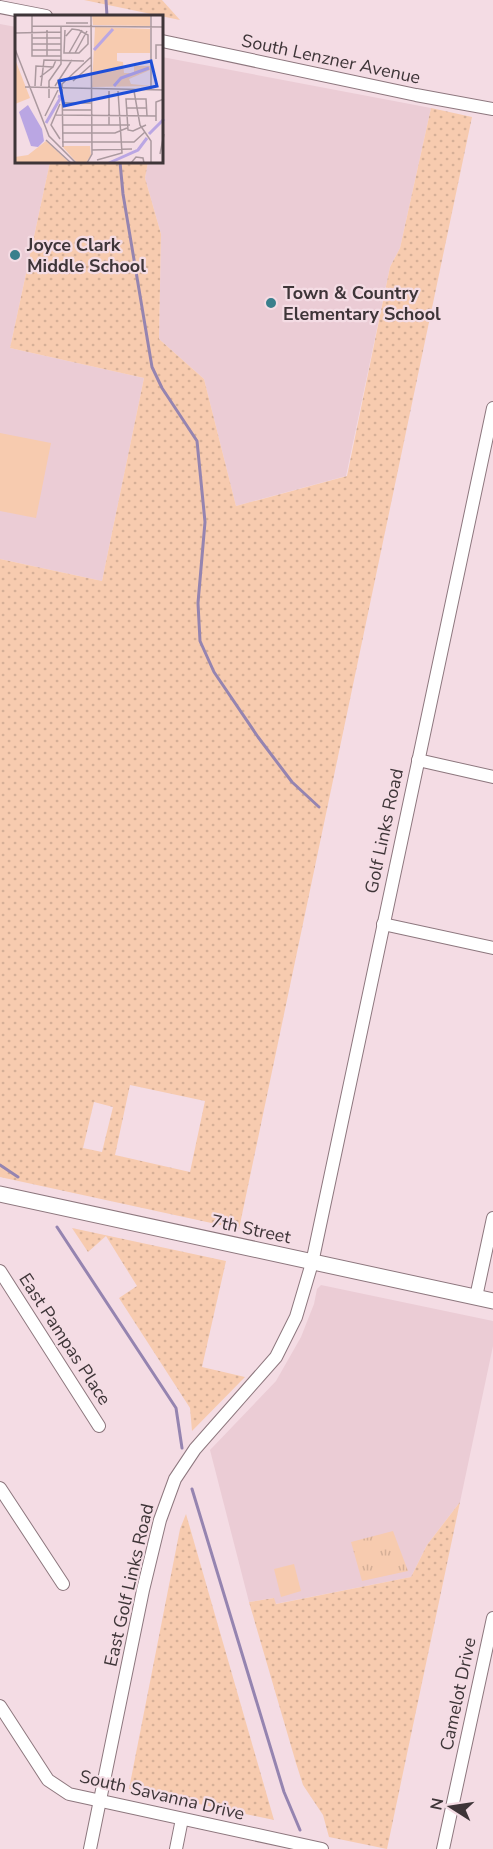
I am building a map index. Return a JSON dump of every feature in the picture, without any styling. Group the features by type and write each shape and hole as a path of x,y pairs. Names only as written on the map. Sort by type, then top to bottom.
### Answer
{"main road":[{"name":"7th Street","path":"0,1194 493,1301"}],"street":[{"path":"0,7 41,15"},
{"name":"South Lenzner Avenue","path":"164,41 416,96 493,109"},
{"name":"Golf Links Road","path":"312,1263 418,760 488,457 493,408"},
{"path":"418,760 493,777"},
{"path":"383,924 493,948"},
{"path":"476,1297 493,1218"},
{"name":"East Golf Links Road","path":"90,1849 143,1590 160,1520 175,1479 195,1449 276,1357 296,1317 312,1263"},
{"name":"East Pampas Place","path":"0,1271 99,1426"},
{"path":"0,1488 63,1584"},
{"name":"Camelot Drive","path":"443,1849 493,1618"},
{"name":"South Savanna Drive","path":"0,1706 48,1780 69,1794 322,1849"},
{"path":"176,1849 182,1820"}],"shaded area":[{"name":"Joyce Clark Middle School","path":"0,24 15,27 15,164 50,164 10,348 144,378 102,581 0,559"},
{"name":"Town & Country Elementary School","path":"164,57 431,108 400,248 390,267 346,476 236,506 204,379 159,339 161,234 145,178 148,164 164,164"},
{"path":"321,1285 493,1321 493,1346 460,1502 427,1545 411,1577 275,1604 273,1598 249,1602 210,1450 276,1381 301,1337 314,1304 317,1289"}],"green space":[{"path":"84,0 162,0 180,20"},
{"path":"431,108 472,117 239,1229 0,1177 0,559 102,581 144,378 10,348 50,164 148,164 145,178 161,234 159,339 204,379 236,506 347,476 390,267 400,248","holes":["130,1085 205,1101 190,1172 115,1155","94,1102 113,1107 102,1152 83,1148"]},
{"path":"0,433 51,443 36,518 0,511"},
{"path":"72,1228 226,1261 202,1367 245,1377 192,1431 190,1408 119,1298 137,1286 106,1236 88,1252"},
{"path":"460,1502 387,1849 329,1837 323,1815 303,1785 249,1602 274,1598 276,1604 411,1577 427,1545"},
{"path":"186,1514 274,1820 129,1789 180,1529"},
{"path":"393,1531 408,1571 362,1581 351,1542"},
{"path":"294,1564 301,1591 281,1597 274,1569"}],"waterway":[{"path":"106,0 107,15"},
{"path":"120,164 123,194 152,367 162,388 197,441 205,522 198,603 200,641 214,672 258,737 292,782 319,807"},
{"path":"0,1165 18,1177"},
{"path":"57,1227 176,1408 182,1448"},
{"path":"192,1489 284,1792 300,1830"}],"place":[{"name":"Joyce Clark Middle School","path":"15,255"},
{"name":"Town & Country Elementary School","path":"271,303"}]}
